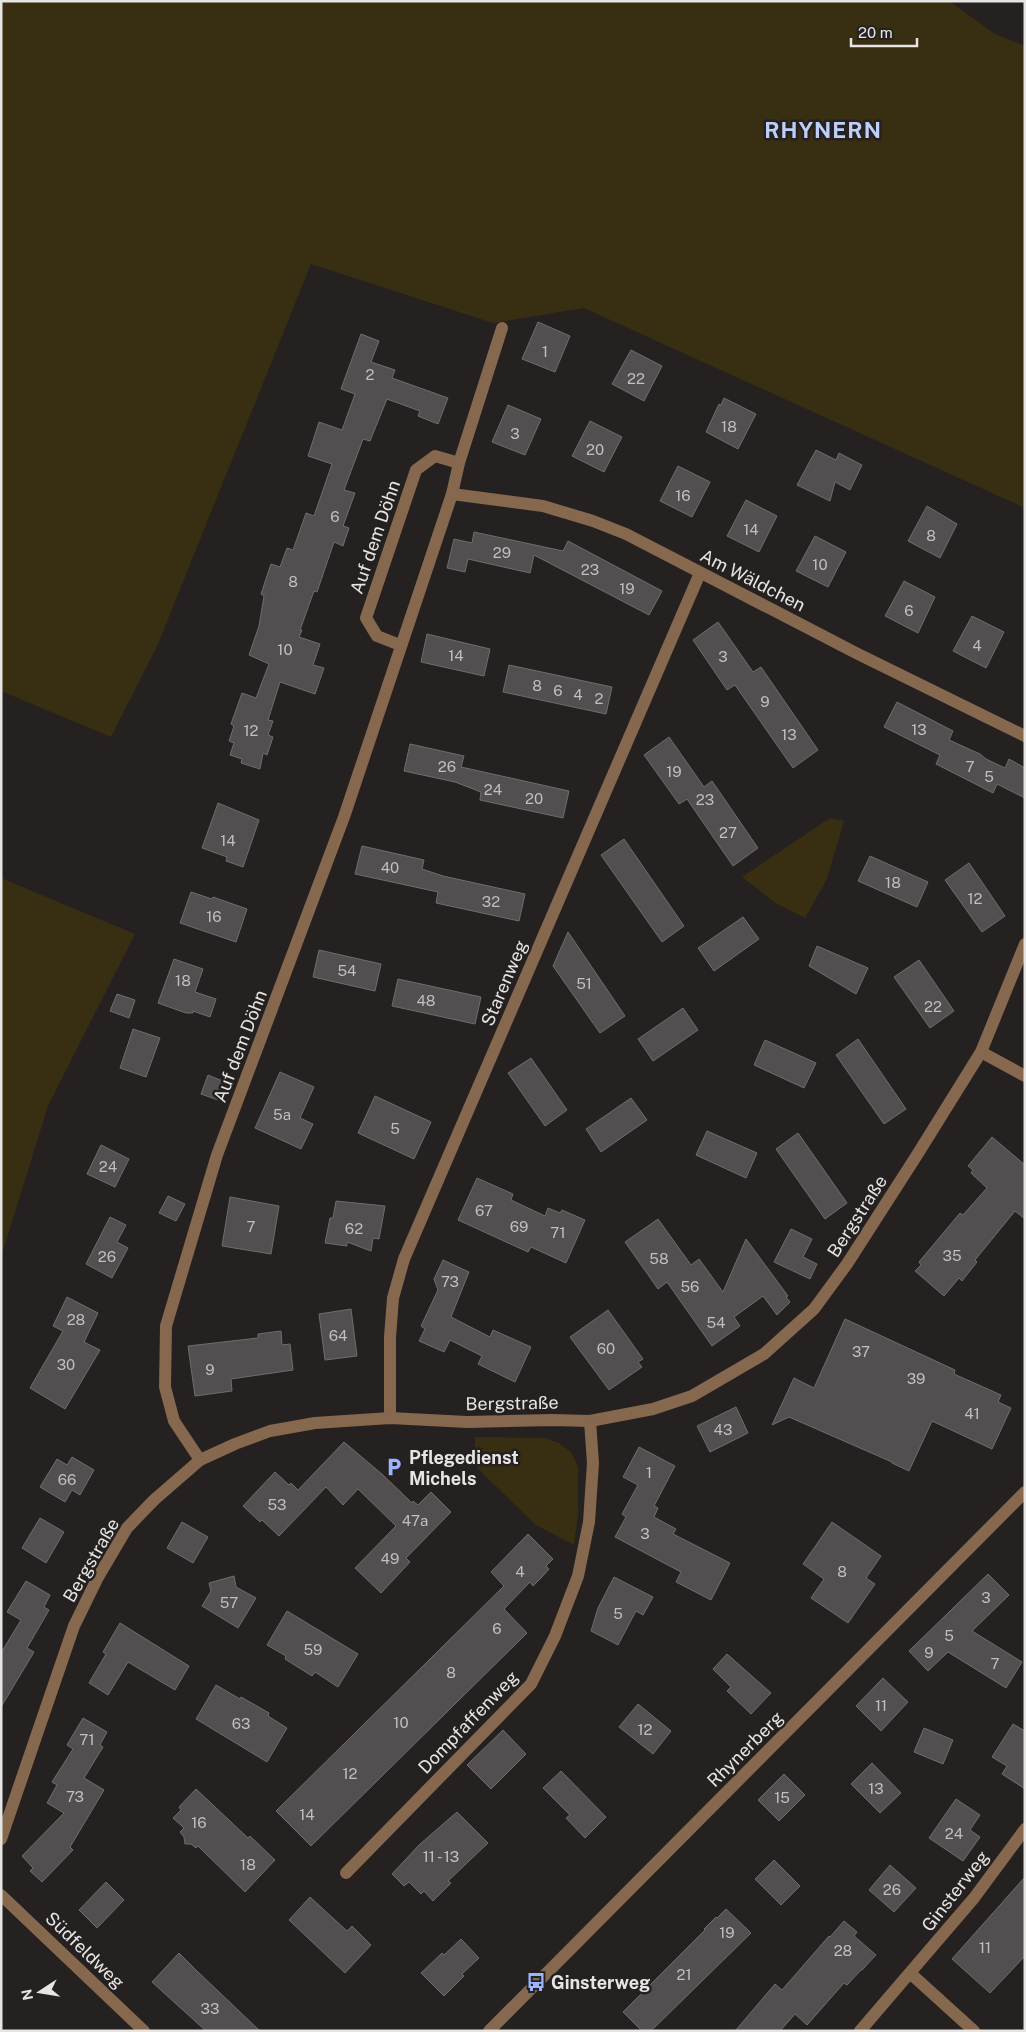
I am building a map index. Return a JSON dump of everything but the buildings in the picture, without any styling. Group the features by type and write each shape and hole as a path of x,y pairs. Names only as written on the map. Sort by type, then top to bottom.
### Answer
{"street":[{"name":"Auf dem Döhn","path":"200,1460 174,1421 165,1387 166,1326 217,1155 344,817 452,494 459,462 502,328"},
{"name":"Auf dem Döhn","path":"400,646 376,636 366,618 416,470 436,456 459,462"},
{"name":"Am Wäldchen","path":"452,494 542,506 593,521 626,534 858,654 1025,736"},
{"name":"Starenweg","path":"390,1418 393,1298 404,1259 700,573"},
{"name":"Bergstraße","path":"1,1839 74,1626 97,1579 126,1528 154,1500 200,1460 270,1431 315,1423 390,1418 467,1422 590,1421 653,1409 692,1396 764,1354 814,1309 858,1247 981,1052 1025,944"},
{"path":"981,1052 1025,1076"},
{"name":"Dompfaffenweg","path":"346,1873 531,1684 555,1636 578,1576 589,1522 593,1463 590,1421"},
{"name":"Rhynerberg","path":"489,2031 1025,1492"},
{"name":"Ginsterweg","path":"860,2031 974,1898 1025,1828"},
{"name":"Südfeldweg","path":"1,1895 144,2031"},
{"path":"910,1973 974,2031"}],"shaded area":[{"path":"1,1 949,1 995,34 1025,46 1025,508 584,308 493,323 311,264 158,644 111,737 1,691"},
{"path":"830,818 844,821 827,879 805,918 777,904 742,877"},
{"path":"1,878 135,934 48,1106 1,1257"},
{"path":"475,1437 545,1438 559,1443 571,1452 578,1467 578,1515 574,1545 536,1525 475,1466"}],"place":[{"name":"Pflegedienst Michels","path":"394,1467"},
{"name":"Ginsterweg","path":"536,1982"}],"district":[{"name":"RHYNERN","path":"823,130"}]}
